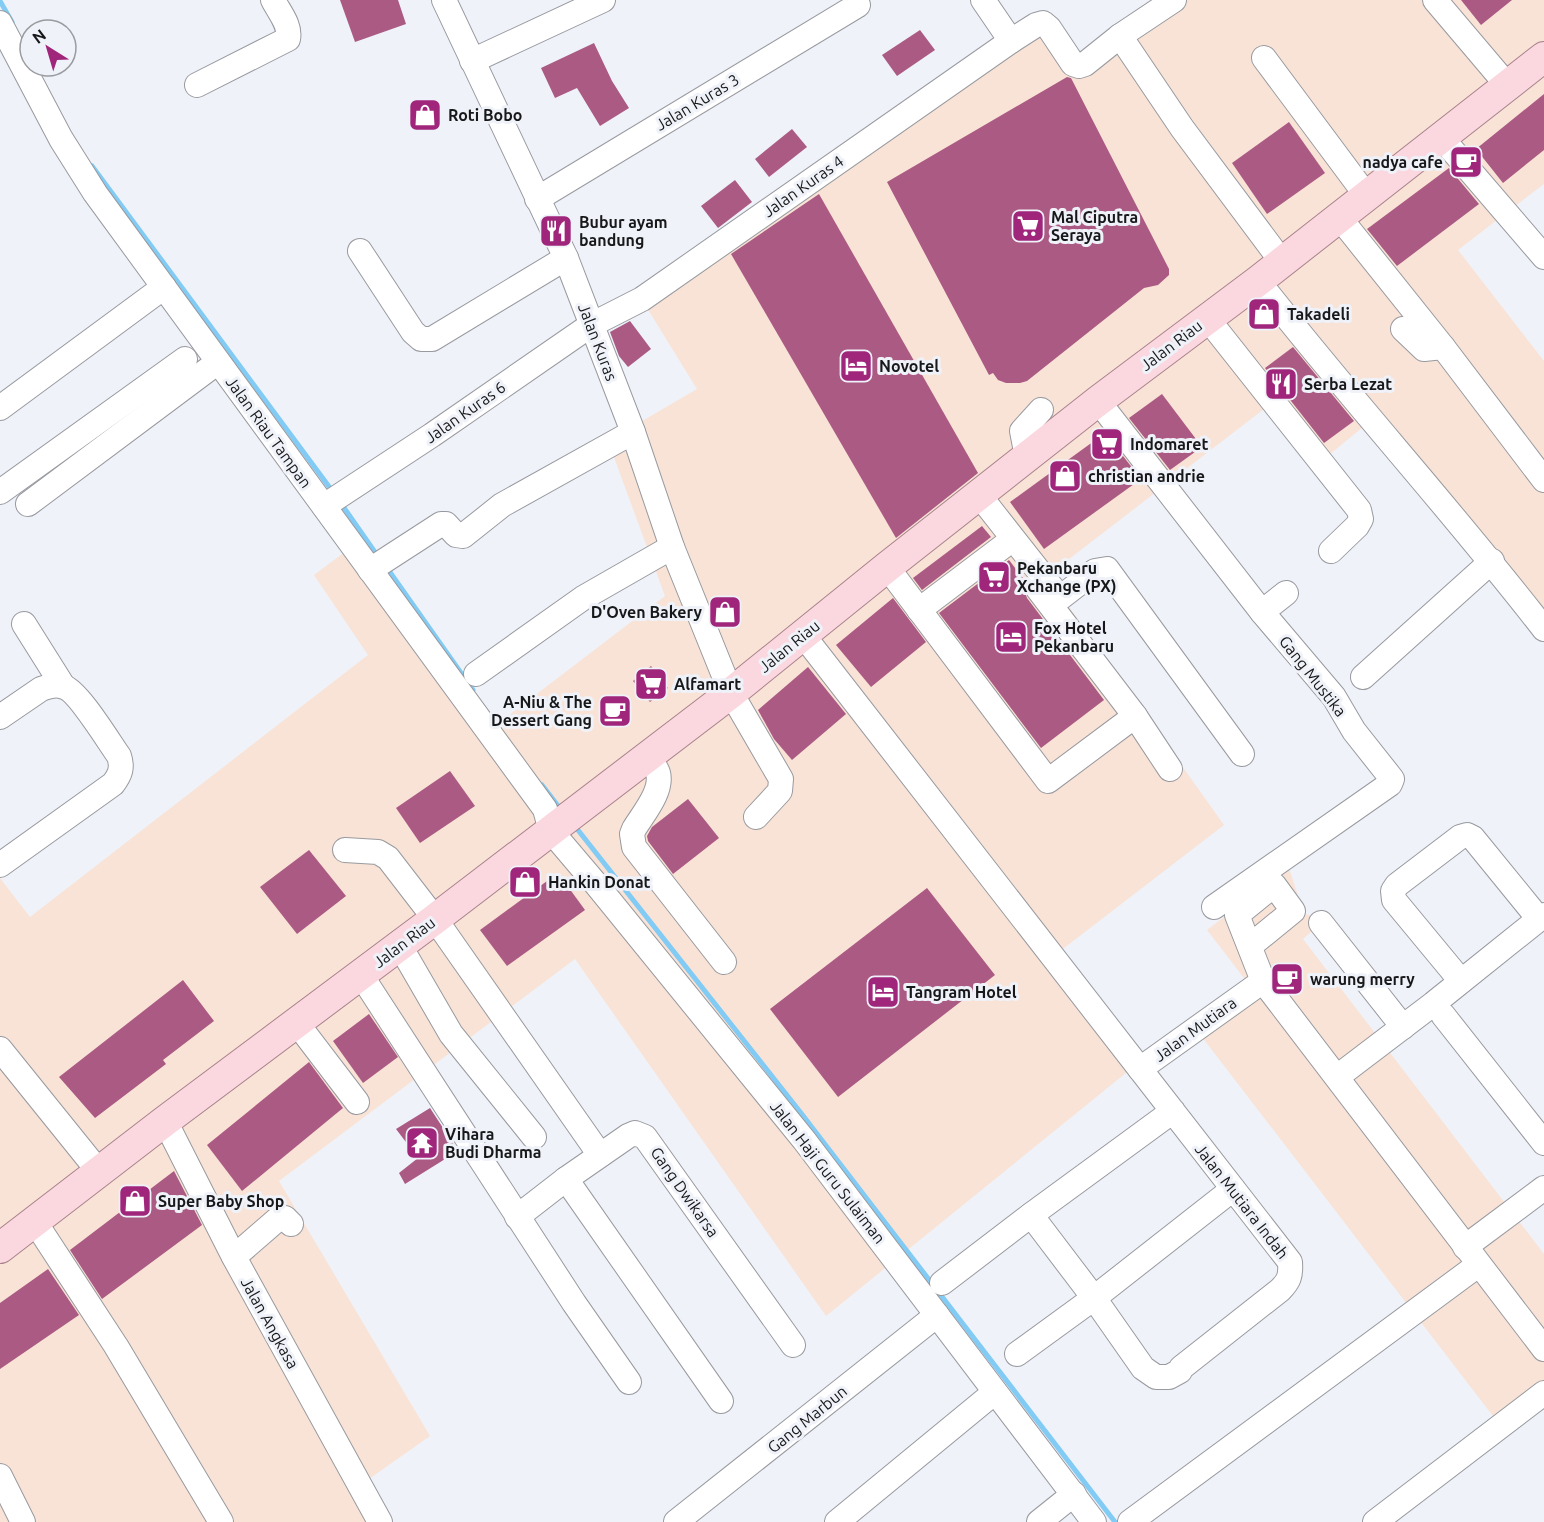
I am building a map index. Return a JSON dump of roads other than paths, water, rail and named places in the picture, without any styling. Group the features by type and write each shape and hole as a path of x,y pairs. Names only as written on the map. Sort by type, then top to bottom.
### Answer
{"main road":[{"name":"Jalan Riau","path":"0,1248 731,693 1098,401 1282,262 1544,57"}],"street":[{"path":"197,85 288,39 287,26 273,0"},
{"name":"Jalan Kuras","path":"444,0 566,258 633,432 672,547 731,693 781,779 780,791 756,817"},
{"path":"472,61 603,0"},
{"path":"983,0 1011,41"},
{"path":"1174,0 1119,36 1182,128 1282,262"},
{"path":"1435,0 1507,85"},
{"name":"Jalan Kuras 3","path":"537,199 858,5"},
{"name":"Jalan Riau Tampan","path":"0,23 72,157 218,362 331,502 378,565 545,809 560,824"},
{"name":"Jalan Kuras 4","path":"591,325 642,299 1036,25 1043,23 1049,28 1073,64 1079,66 1097,56 1119,36"},
{"path":"1264,58 1366,195"},
{"path":"1440,138 1544,257"},
{"path":"1338,217 1443,347 1544,480"},
{"path":"360,251 413,332 417,337 425,340 432,339 566,258"},
{"path":"1258,280 1356,403 1492,561 1544,629"},
{"path":"0,408 164,287"},
{"path":"1207,318 1359,510 1361,519 1357,526 1331,551"},
{"name":"Jalan Kuras 6","path":"331,502 591,325"},
{"path":"1403,329 1424,349 1443,347"},
{"path":"0,492 184,358"},
{"path":"28,504 218,362"},
{"name":"Gang Mustika","path":"1098,401 1262,612 1334,697 1354,731 1392,782 1214,907"},
{"path":"1027,457 1022,431 1041,410"},
{"path":"378,565 443,523 448,525 456,535 463,536 502,505 633,432"},
{"path":"975,498 1005,545 1135,716 1170,769"},
{"path":"975,498 1060,598 1095,572 1107,568 1242,754"},
{"path":"919,610 1005,545"},
{"path":"476,674 583,598 672,547"},
{"path":"1363,676 1492,561"},
{"path":"887,567 1048,782 1135,716"},
{"path":"1262,612 1286,593"},
{"path":"0,865 113,784 121,771 122,764 119,756 75,694 63,686 24,624"},
{"name":"Jalan Mutiara","path":"803,635 1140,1069 1263,981"},
{"path":"0,717 41,689 49,686 63,686"},
{"path":"648,756 657,770 658,780 656,791 632,834 634,847 724,962"},
{"name":"Jalan Haji Guru Sulaiman","path":"560,824 604,894 804,1140 1095,1522"},
{"path":"1337,1077 1403,1027 1461,981 1541,917 1473,838 1467,835 1460,837 1397,885 1393,891 1394,900 1461,981"},
{"path":"345,850 378,852 384,855 435,919 600,1155"},
{"path":"1321,923 1403,1027"},
{"path":"400,946 451,1034 534,1137"},
{"path":"1250,946 1263,981 1544,1349"},
{"path":"360,975 628,1382"},
{"path":"1443,1015 1544,1143"},
{"path":"296,1022 357,1102"},
{"path":"0,1049 100,1173"},
{"name":"Jalan Mutiara Indah","path":"1094,1298 1143,1368 1156,1377 1169,1377 1180,1371 1280,1290 1288,1283 1291,1275 1290,1262 1140,1069"},
{"path":"942,1283 1173,1111"},
{"name":"Jalan Angkasa","path":"165,1121 234,1257 380,1522"},
{"name":"Gang Dwikarsa","path":"518,1217 600,1155 635,1133 645,1137 793,1346"},
{"path":"566,1179 721,1401"},
{"path":"1138,1516 1471,1256 1544,1188"},
{"path":"1017,1354 1094,1298 1233,1189"},
{"path":"1031,1215 1094,1298"},
{"path":"234,1257 279,1218 285,1218 291,1224"},
{"path":"35,1222 116,1346 221,1522"},
{"name":"Gang Marbun","path":"676,1522 937,1315"},
{"path":"837,1522 995,1392"},
{"path":"1375,1522 1544,1393"},
{"path":"0,1476 23,1522"},
{"path":"1039,1522 1074,1494"}],"waterway":[{"path":"0,1 12,22"},
{"path":"92,166 333,492"},
{"path":"340,502 379,558"},
{"path":"387,568 473,690"},
{"path":"542,785 562,811"},
{"path":"574,825 801,1113 1115,1522"}],"place":[{"name":"Roti Bobo","path":"425,115"},
{"name":"nadya cafe","path":"1466,162"},
{"name":"Mal Ciputra Seraya","path":"1028,226"},
{"name":"Bubur ayam bandung","path":"556,231"},
{"name":"Takadeli","path":"1264,314"},
{"name":"Novotel","path":"856,366"},
{"name":"Serba Lezat","path":"1281,384"},
{"name":"Indomaret","path":"1107,444"},
{"name":"christian andrie","path":"1065,476"},
{"name":"Pekanbaru Xchange (PX)","path":"994,577"},
{"name":"D'Oven Bakery","path":"725,612"},
{"name":"Fox Hotel Pekanbaru","path":"1011,637"},
{"name":"Alfamart","path":"651,684"},
{"name":"A-Niu & The Dessert Gang","path":"615,711"},
{"name":"Hankin Donat","path":"525,882"},
{"name":"warung merry","path":"1287,979"},
{"name":"Tangram Hotel","path":"883,992"},
{"name":"Vihara Budi Dharma","path":"422,1143"},
{"name":"Super Baby Shop","path":"135,1201"}]}
